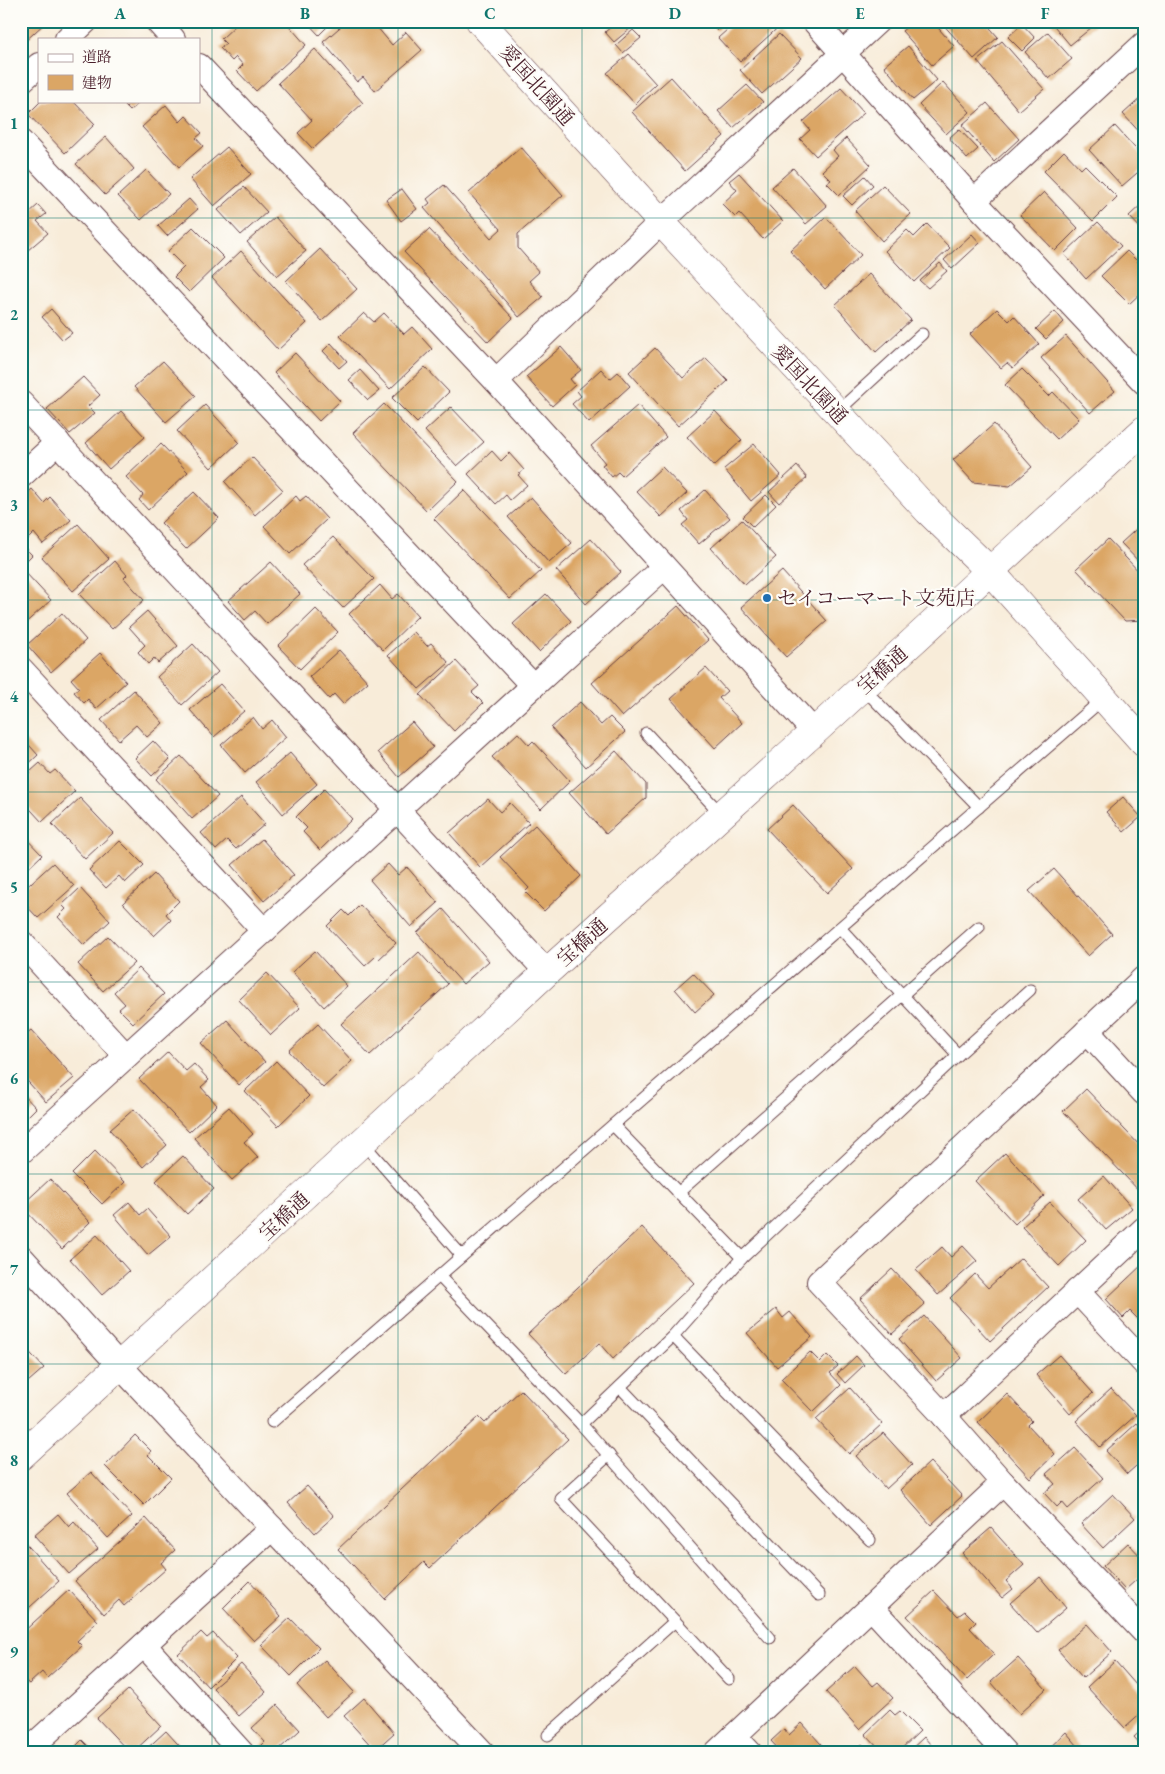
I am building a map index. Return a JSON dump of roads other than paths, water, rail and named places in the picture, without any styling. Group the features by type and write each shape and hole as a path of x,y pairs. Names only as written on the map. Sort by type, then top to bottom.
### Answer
{"street":[{"path":"68,38 86,21"},
{"path":"157,21 172,38"},
{"name":"愛国北園通","path":"480,21 661,222 928,511 990,571 1144,743"},
{"path":"814,21 974,200 1144,382"},
{"path":"496,381 661,222 878,21"},
{"path":"974,200 1144,44"},
{"path":"21,81 38,66"},
{"path":"200,67 496,381 814,732"},
{"path":"21,142 533,686"},
{"path":"21,403 547,972"},
{"name":"宝橋通","path":"21,1456 547,972 863,688 1144,430"},
{"path":"21,476 58,442"},
{"path":"21,1152 664,566"},
{"path":"21,670 264,931"},
{"path":"21,942 126,1056"},
{"path":"1144,978 819,1282 944,1416 1003,1483 1144,1632"},
{"path":"1087,1031 1144,1093"},
{"path":"944,1416 1144,1229"},
{"path":"21,1256 120,1366 483,1753"},
{"path":"1077,1291 1144,1363"},
{"path":"716,1753 742,1744 871,1607 1003,1483"},
{"path":"25,1753 272,1528"},
{"path":"871,1607 1005,1753"},
{"path":"144,1646 242,1753"}],"lane":[{"path":"837,412 922,334"},
{"path":"863,688 979,807"},
{"path":"272,1422 1103,699"},
{"path":"646,733 722,815"},
{"path":"678,1193 979,927"},
{"path":"840,928 958,1055"},
{"path":"581,1424 673,1336 742,1258 1030,990"},
{"path":"613,1125 742,1258"},
{"path":"362,1143 462,1256"},
{"path":"439,1276 581,1424 770,1638"},
{"path":"673,1336 870,1540"},
{"path":"620,1386 819,1595"},
{"path":"608,1455 561,1499 728,1679"},
{"path":"548,1735 675,1621"}],"place":[{"name":"セイコーマート文苑店","path":"767,598"}]}
